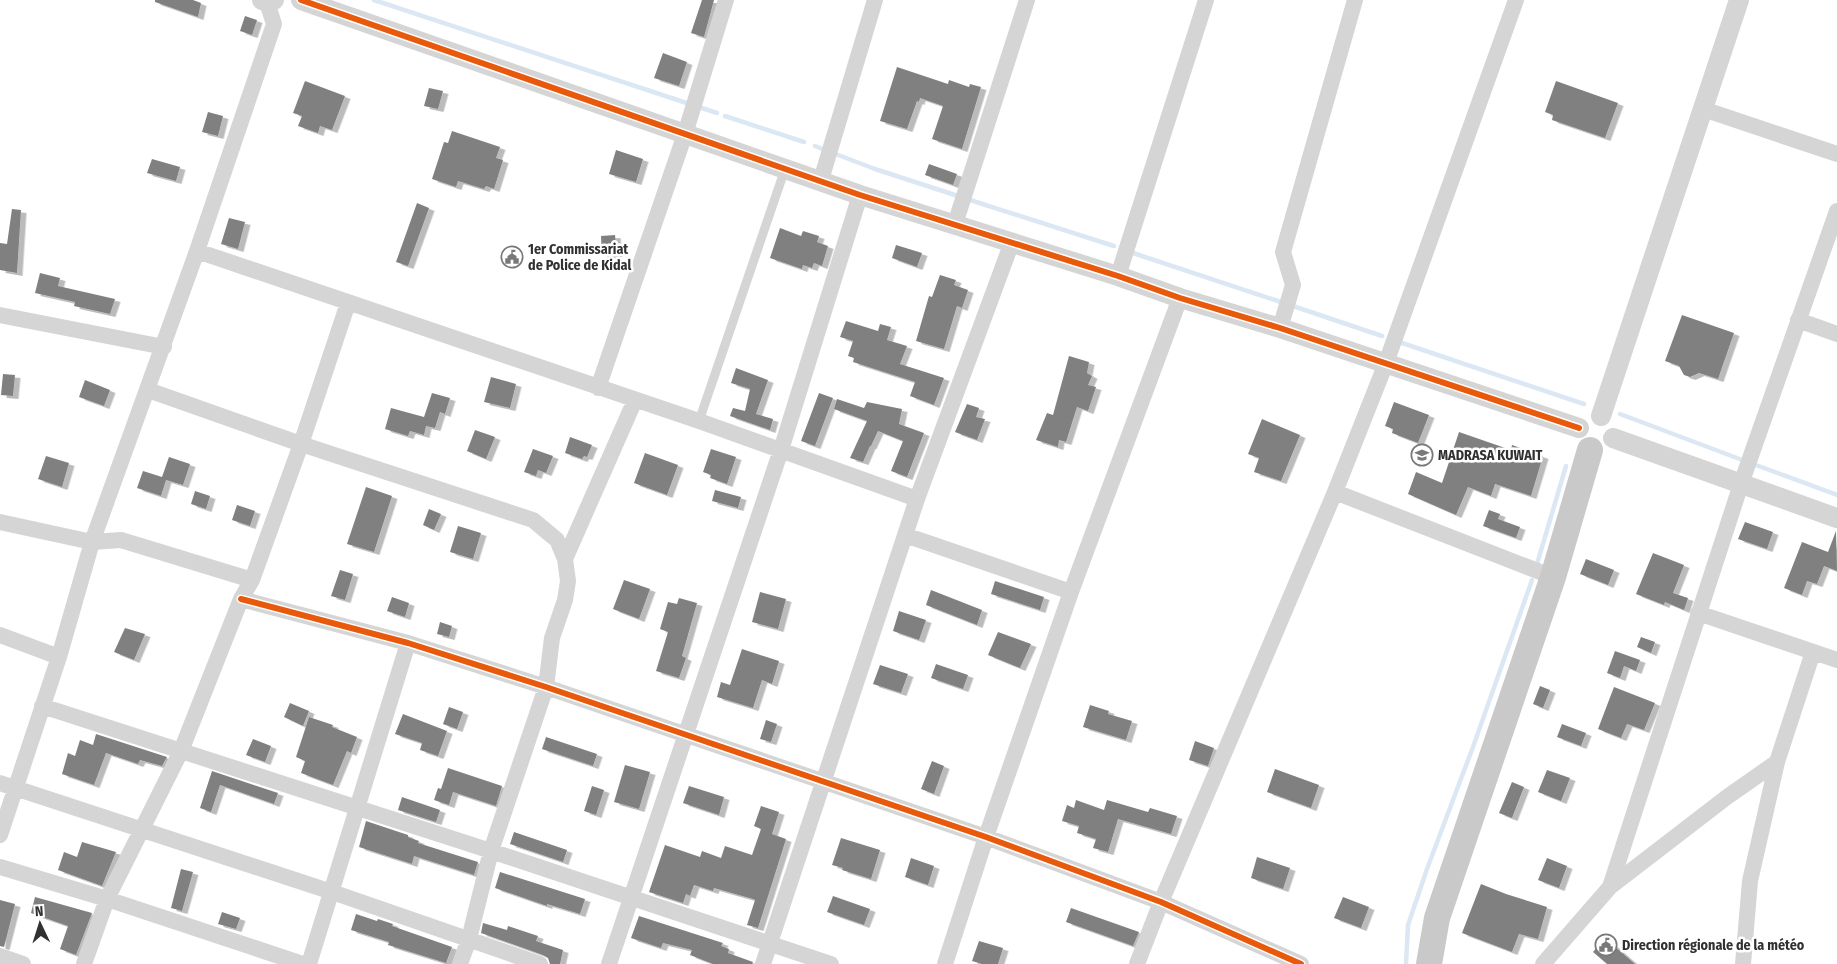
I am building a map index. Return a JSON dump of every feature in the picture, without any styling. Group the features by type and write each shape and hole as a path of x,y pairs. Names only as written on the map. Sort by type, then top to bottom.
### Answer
{"main road":[{"path":"1429,964 1437,918 1553,577 1585,439"}],"street":[{"path":"301,0 860,195 1386,363 1585,439 1597,451 1610,445 1613,438 1614,431 1608,419 1601,416 1592,416 1584,420 1585,439"},
{"path":"598,388 685,134 726,0"},
{"path":"821,180 875,0"},
{"path":"955,224 1027,0"},
{"path":"1118,276 1206,0"},
{"path":"1280,328 1293,285 1283,252 1355,0"},
{"path":"1137,964 1161,902 1335,492 1386,363 1516,0"},
{"path":"1601,416 1739,0"},
{"path":"0,835 8,785 42,706 59,657 92,542 164,347 274,24 268,1"},
{"path":"1703,109 1837,154"},
{"path":"609,964 684,735 781,450 860,195"},
{"path":"1610,887 1741,484 1837,211"},
{"path":"764,964 917,499 1012,242"},
{"path":"197,251 700,421 917,499"},
{"path":"945,964 986,837 1071,592 1180,298"},
{"path":"84,964 107,899 181,751 241,599 252,580 301,444 348,303"},
{"path":"0,315 164,347"},
{"path":"1798,320 1837,334"},
{"path":"148,390 301,444 533,520 557,540 565,560 568,581 565,600 552,638 546,687 491,851 469,939 460,964"},
{"path":"565,560 635,400"},
{"path":"1613,438 1837,518"},
{"path":"1335,492 1553,577"},
{"path":"0,522 92,542 121,540 252,580"},
{"path":"905,535 1071,592"},
{"path":"241,599 408,643 546,687 986,837 1161,902 1301,964"},
{"path":"1698,613 1837,660"},
{"path":"0,636 59,657"},
{"path":"309,964 408,643"},
{"path":"1743,964 1750,881 1777,762 1813,652"},
{"path":"42,706 491,851 831,964"},
{"path":"1543,964 1610,887 1727,797 1777,762"},
{"path":"8,785 332,892 540,964"},
{"path":"0,867 107,899 303,964"},
{"path":"0,956 23,964"}],"lane":[{"path":"700,421 785,169"}],"building":[{"path":"155,0 193,0 201,3 198,17 155,2"},
{"path":"702,0 714,0 704,37 691,33"},
{"path":"245,16 257,20 252,35 240,31"},
{"path":"663,53 687,62 679,86 654,78"},
{"path":"897,67 948,84 949,80 969,87 970,84 981,87 962,149 932,139 943,106 920,98 919,102 917,101 907,129 880,121"},
{"path":"305,81 345,96 332,130 320,126 318,133 298,126 302,116 293,113"},
{"path":"1556,81 1618,103 1605,138 1552,120 1553,115 1545,112"},
{"path":"429,88 443,91 438,109 424,106"},
{"path":"208,112 223,116 218,136 202,132"},
{"path":"452,131 500,147 496,158 503,160 494,189 486,186 484,189 458,181 456,187 432,179 444,142 448,143"},
{"path":"616,150 643,159 636,182 609,174"},
{"path":"152,159 180,167 176,181 147,173"},
{"path":"929,164 957,174 953,185 925,175"},
{"path":"417,203 429,208 408,266 396,262"},
{"path":"12,209 21,210 17,273 0,270 0,243 7,244"},
{"path":"229,218 245,222 238,249 221,244"},
{"path":"780,228 801,236 803,231 819,236 817,242 828,246 822,266 814,263 812,268 803,265 802,269 770,258"},
{"path":"615,235 617,254 602,256 601,236"},
{"path":"896,245 922,253 917,267 892,258"},
{"path":"40,273 60,278 58,286 115,299 110,314 74,306 75,302 35,293"},
{"path":"940,275 956,280 954,285 968,290 962,308 957,306 944,349 916,341 929,296 932,297"},
{"path":"1682,315 1734,333 1718,379 1699,373 1690,377 1684,375 1679,366 1665,361"},
{"path":"846,321 878,331 880,324 891,327 887,340 907,346 900,364 944,378 934,405 910,396 915,382 853,362 854,358 848,356 853,341 840,337"},
{"path":"1069,356 1089,362 1087,373 1092,376 1088,385 1096,387 1088,411 1077,407 1066,442 1059,440 1058,447 1036,440 1047,413 1053,415"},
{"path":"736,368 768,380 756,414 773,419 770,430 730,416 733,408 745,411 750,389 731,383"},
{"path":"3,374 15,375 13,396 1,395"},
{"path":"491,377 516,384 510,408 484,402"},
{"path":"85,380 110,390 104,406 79,397"},
{"path":"432,393 450,398 445,414 440,412 435,428 426,426 424,435 410,431 408,436 385,429 391,408 424,417"},
{"path":"819,393 833,398 815,446 801,441"},
{"path":"837,399 864,408 867,402 902,409 899,424 924,433 907,477 891,471 903,441 878,431 863,462 850,458 867,421 834,409"},
{"path":"1394,402 1429,415 1418,443 1392,433 1393,429 1385,426"},
{"path":"967,404 979,408 976,417 985,419 977,440 955,432"},
{"path":"1262,419 1300,435 1281,481 1254,472 1259,458 1248,454"},
{"path":"475,430 495,437 486,459 467,451"},
{"path":"1459,432 1511,450 1512,445 1543,456 1531,496 1495,484 1491,496 1468,487 1456,515 1408,494 1416,472 1442,483"},
{"path":"570,437 592,445 587,457 584,456 582,459 565,453"},
{"path":"533,449 553,456 546,473 538,470 536,476 524,472"},
{"path":"711,449 736,457 727,484 710,478 711,475 703,472"},
{"path":"645,453 678,465 667,495 634,483"},
{"path":"46,456 69,463 62,487 38,479"},
{"path":"169,457 190,464 183,485 166,480 161,496 137,488 143,471 162,477"},
{"path":"366,487 392,496 374,552 347,544"},
{"path":"715,490 741,497 738,508 712,501"},
{"path":"195,491 210,496 206,509 191,504"},
{"path":"237,505 255,511 250,526 232,520"},
{"path":"429,509 441,514 434,530 423,525"},
{"path":"1489,510 1500,514 1498,519 1520,527 1516,538 1483,526"},
{"path":"1745,522 1773,532 1767,549 1738,539"},
{"path":"458,526 481,533 473,559 450,552"},
{"path":"1836,531 1837,571 1824,566 1817,584 1807,581 1802,595 1784,588 1802,542 1828,552"},
{"path":"1653,553 1684,565 1673,593 1688,598 1684,610 1665,602 1664,605 1636,594"},
{"path":"1586,559 1614,570 1608,585 1580,574"},
{"path":"340,570 353,574 345,600 331,596"},
{"path":"624,580 650,589 639,619 613,609"},
{"path":"995,581 1044,597 1040,610 991,594"},
{"path":"931,590 982,610 977,625 926,605"},
{"path":"760,592 786,599 778,629 752,622"},
{"path":"392,597 409,603 405,617 387,611"},
{"path":"679,598 697,603 682,656 686,658 679,678 656,671 668,632 660,629 668,602 677,604"},
{"path":"899,611 926,620 919,640 893,631"},
{"path":"440,622 452,626 449,637 437,634"},
{"path":"125,628 145,634 134,660 114,652"},
{"path":"998,632 1031,644 1020,668 988,655"},
{"path":"1641,637 1655,642 1651,653 1637,647"},
{"path":"742,649 779,661 772,684 762,680 753,708 717,697 721,682 730,685"},
{"path":"1615,651 1640,660 1636,671 1624,666 1620,678 1607,673"},
{"path":"936,664 968,675 963,689 931,678"},
{"path":"880,665 908,674 901,693 873,684"},
{"path":"1540,686 1550,690 1543,708 1533,704"},
{"path":"1614,687 1655,703 1644,730 1627,724 1621,738 1598,729"},
{"path":"290,703 309,711 303,726 284,717"},
{"path":"1090,705 1109,711 1108,714 1132,721 1126,740 1083,727"},
{"path":"449,707 463,712 457,729 443,724"},
{"path":"403,714 447,731 438,756 420,750 422,743 395,734"},
{"path":"309,717 333,725 332,727 357,737 351,753 347,751 333,785 301,773 305,761 296,757"},
{"path":"766,720 777,724 771,742 760,739"},
{"path":"1562,724 1586,733 1581,746 1557,737"},
{"path":"96,734 167,757 162,766 140,760 138,764 106,753 94,785 62,774 68,753 75,756 80,740 93,745"},
{"path":"546,737 597,754 593,766 542,749"},
{"path":"253,739 271,746 265,762 246,755"},
{"path":"1195,741 1214,748 1208,766 1189,760"},
{"path":"932,761 944,766 934,794 921,789"},
{"path":"625,765 650,772 639,809 614,802"},
{"path":"448,768 502,786 496,806 453,792 449,805 434,800 438,788 441,789"},
{"path":"1275,769 1319,785 1311,808 1267,792"},
{"path":"1547,770 1570,778 1561,801 1538,792"},
{"path":"212,771 278,793 274,804 220,785 211,812 200,808"},
{"path":"1512,782 1524,787 1512,818 1499,813"},
{"path":"592,786 604,790 596,815 584,811"},
{"path":"689,786 724,797 719,815 683,803"},
{"path":"402,797 440,810 436,822 398,810"},
{"path":"1076,800 1104,810 1107,800 1148,812 1150,808 1177,816 1171,834 1118,819 1108,852 1093,848 1096,839 1077,833 1079,826 1062,821 1067,805 1074,808"},
{"path":"761,806 779,812 772,834 786,839 758,928 747,925 755,900 753,899 714,888 713,891 694,885 690,896 686,894 683,903 649,892 665,845 700,857 702,851 721,858 725,846 752,855 761,829 754,826"},
{"path":"366,821 408,835 408,837 419,841 418,843 478,862 474,875 414,856 412,864 359,847"},
{"path":"514,832 567,850 563,862 510,844"},
{"path":"841,838 880,850 871,879 832,865"},
{"path":"82,842 116,852 102,886 58,870 64,852 77,857"},
{"path":"1257,857 1290,868 1283,889 1251,878"},
{"path":"911,858 934,866 928,885 905,877"},
{"path":"1547,858 1567,866 1559,888 1538,880"},
{"path":"181,869 193,872 182,911 171,908"},
{"path":"500,872 585,899 580,914 547,904 547,906 495,888"},
{"path":"1481,884 1547,907 1538,939 1519,934 1512,952 1462,933"},
{"path":"833,896 870,909 864,925 827,912"},
{"path":"35,897 92,913 76,955 60,949 68,926 31,913"},
{"path":"1343,897 1369,907 1361,928 1334,918"},
{"path":"0,900 15,904 4,947 0,946"},
{"path":"1071,908 1139,932 1133,946 1066,922"},
{"path":"222,912 240,918 236,929 218,924"},
{"path":"356,914 393,924 392,926 452,947 446,963 388,945 389,942 351,930"},
{"path":"639,916 723,943 721,946 729,949 728,953 753,962 752,964 713,964 690,955 692,950 663,943 661,948 631,938"},
{"path":"483,923 507,930 508,926 538,936 536,941 563,950 560,964 550,964 548,958 543,955 481,933"},
{"name":"Direction régionale de la météo","path":"1605,938 1635,964 1607,964 1593,952"},
{"path":"979,941 1003,948 998,964 982,964 972,961"}],"waterway":[{"path":"374,0 717,113"},
{"path":"725,116 804,142"},
{"path":"815,146 825,150"},
{"path":"833,153 958,196"},
{"path":"970,200 1114,246"},
{"path":"1133,253 1281,302"},
{"path":"1293,306 1382,336"},
{"path":"1399,342 1584,404"},
{"path":"1620,414 1745,461"},
{"path":"1753,464 1837,495"},
{"path":"1537,564 1566,466"},
{"path":"1406,964 1408,925 1532,580"}],"cycle path":[{"path":"301,0 860,195 1118,276 1180,298 1280,328 1579,428"},
{"path":"241,599 408,643 546,687 986,837 1161,902 1301,964"}],"place":[{"name":"1er Commissariat de Police de Kidal","path":"512,257"},
{"name":"MADRASA KUWAIT","path":"1422,455"},
{"name":"Direction régionale de la météo","path":"1606,945"}]}
